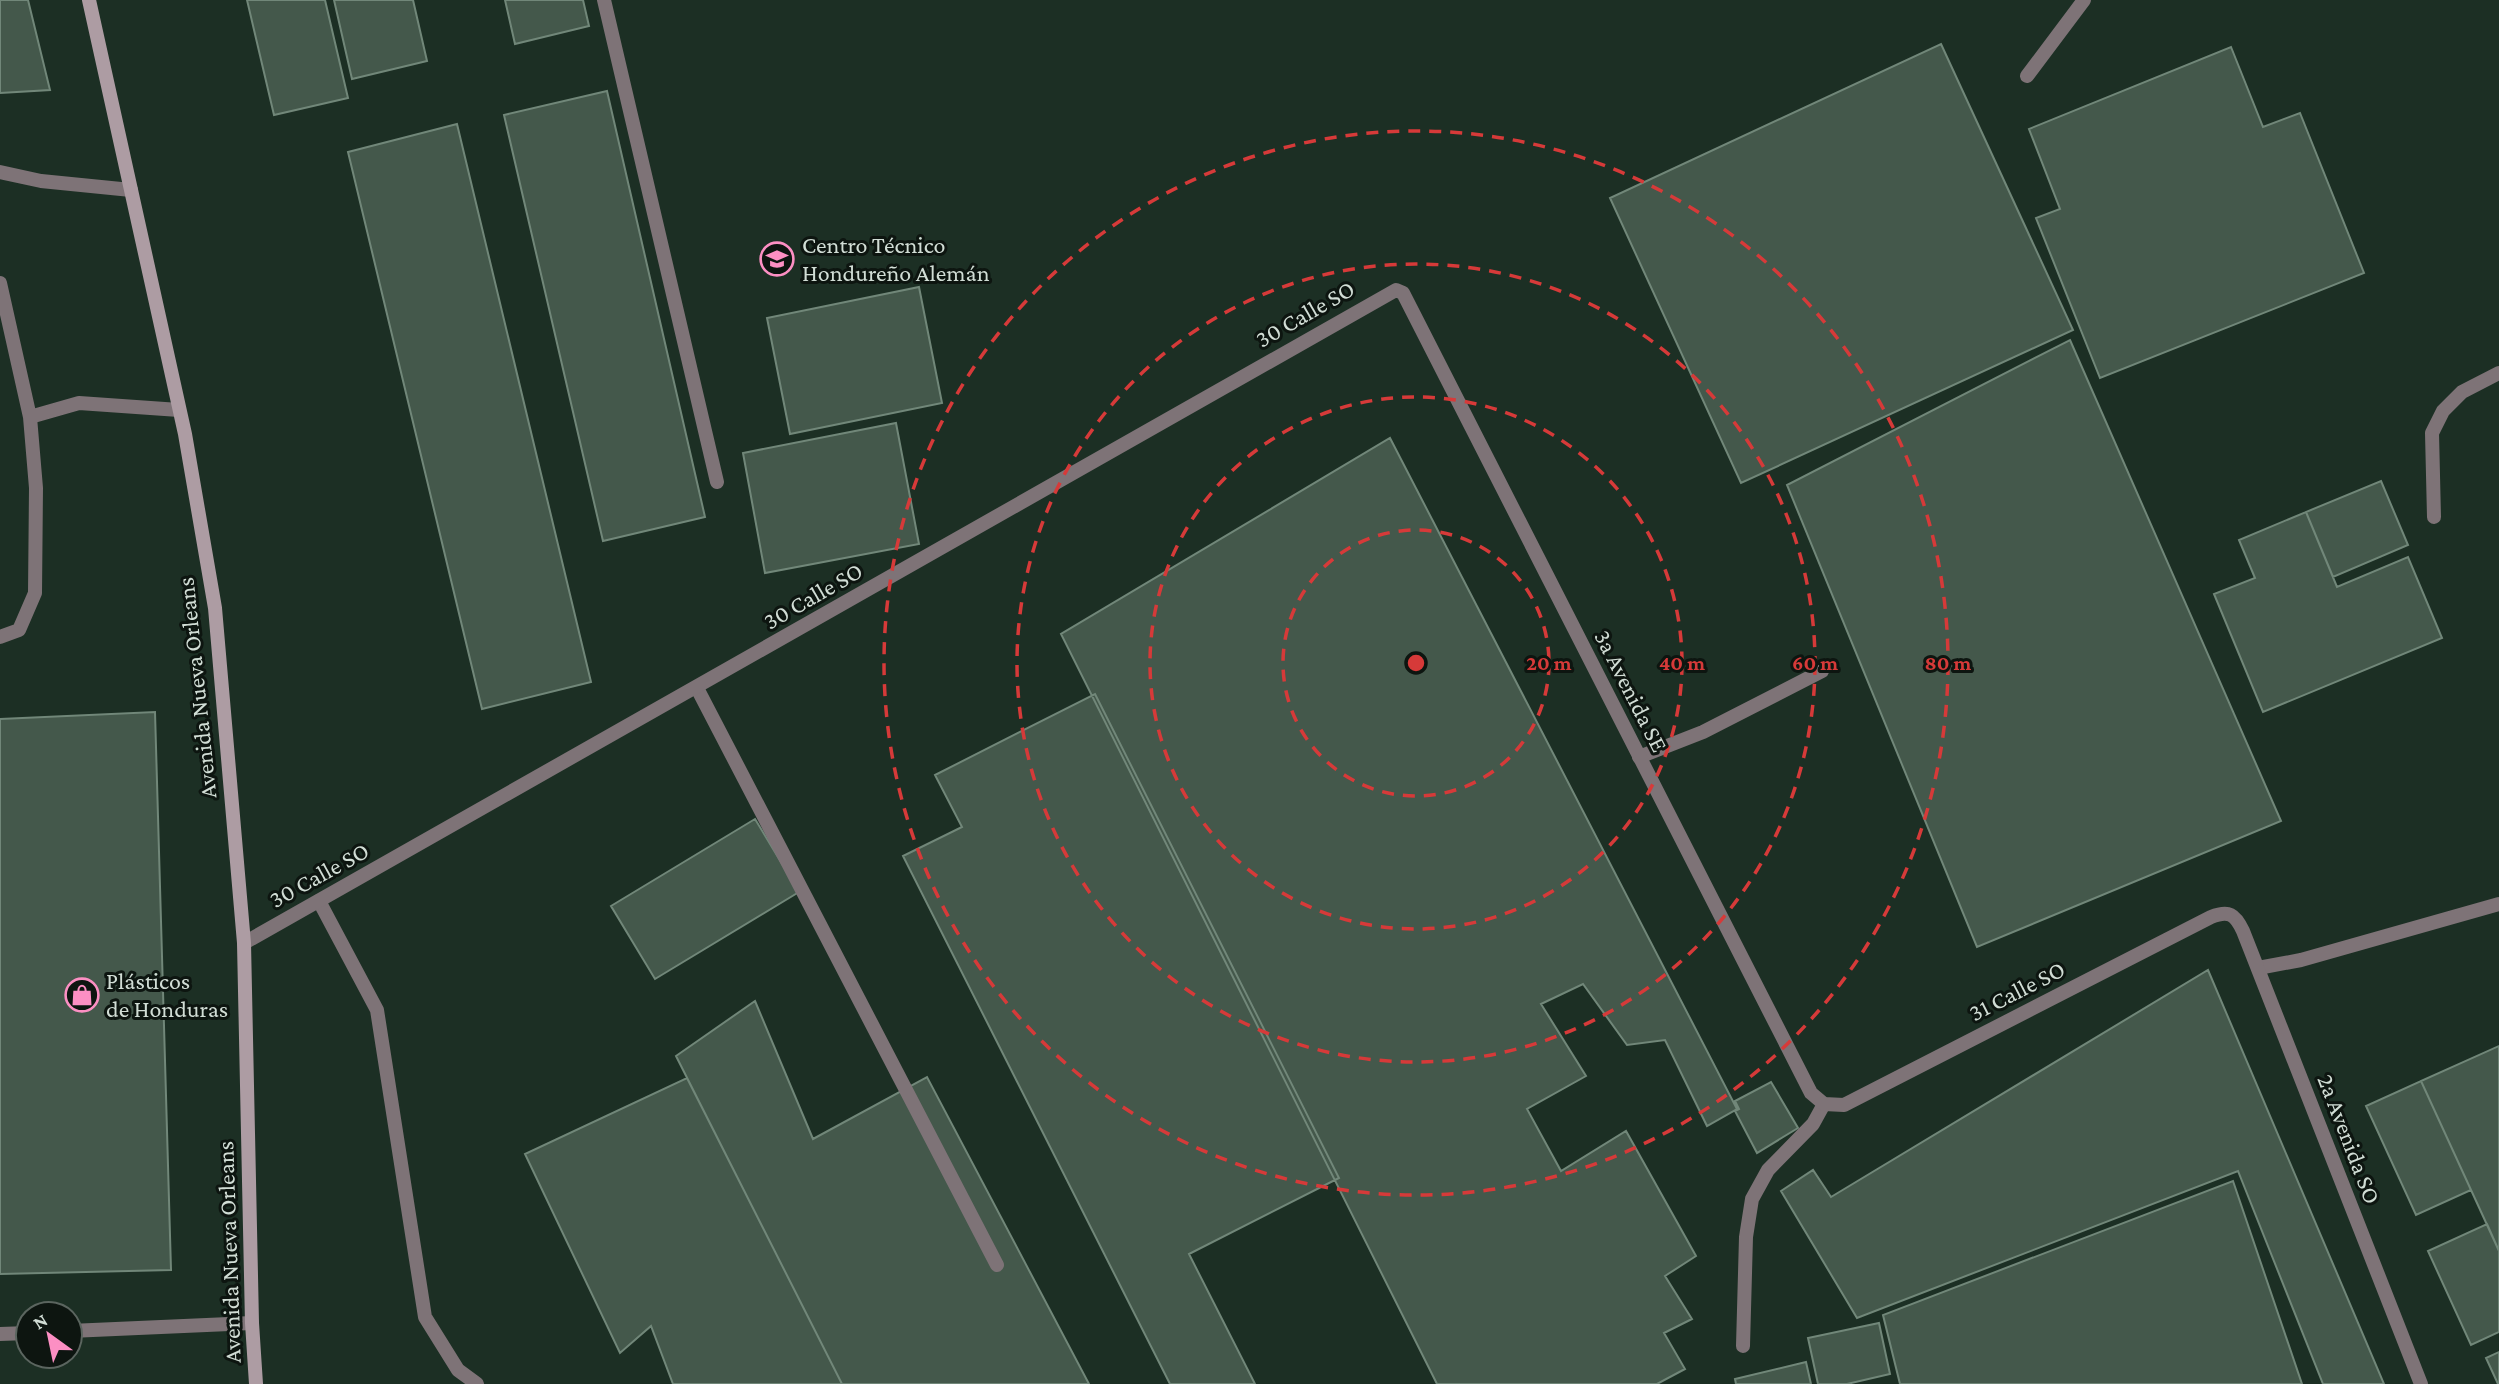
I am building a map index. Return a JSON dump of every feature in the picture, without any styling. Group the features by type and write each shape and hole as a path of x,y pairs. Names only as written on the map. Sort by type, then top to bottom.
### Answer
{"street":[{"name":"Avenida Nueva Orleans","path":"89,0 179,410 215,608 244,943 251,1323 256,1384"},
{"path":"604,0 717,482"},
{"path":"2027,76 2084,0"},
{"path":"0,172 41,181 131,190"},
{"path":"0,282 30,417 36,488 35,593 19,630 0,637"},
{"name":"30 Calle SO","path":"244,943 1392,291 1403,293"},
{"name":"3a Avenida SE","path":"1403,293 1811,1093 1824,1104"},
{"path":"2434,517 2432,433 2444,411 2462,392 2499,373"},
{"path":"30,417 79,403 179,410"},
{"path":"1639,757 1703,732 1822,671"},
{"path":"697,688 997,1265"},
{"path":"319,901 377,1010 425,1317 458,1370 477,1384"},
{"path":"2258,968 2301,960 2499,904"},
{"name":"31 Calle SO","path":"1824,1104 1844,1105 2211,917 2223,912 2229,914"},
{"name":"2a Avenida SO","path":"2229,914 2239,922 2258,968 2421,1384"},
{"path":"1743,1346 1746,1237 1752,1199 1768,1170 1813,1124 1824,1104"},
{"path":"84,1330 251,1323"}],"building":[{"path":"0,0 28,0 50,90 0,93"},
{"path":"247,0 325,0 348,98 274,115"},
{"path":"334,0 413,0 427,61 352,79"},
{"path":"505,0 583,0 589,26 515,44"},
{"path":"1941,44 2073,330 1741,483 1610,198"},
{"path":"2231,47 2263,127 2300,113 2364,273 2100,378 2036,218 2060,209 2029,129"},
{"path":"607,91 705,517 603,541 504,115"},
{"path":"457,124 591,682 482,709 348,152"},
{"path":"919,287 942,403 790,434 767,318"},
{"path":"2070,340 2281,821 1977,947 1787,485"},
{"path":"896,423 919,544 765,573 743,453"},
{"path":"1390,438 1737,1109 1707,1126 1665,1040 1627,1045 1583,984 1541,1004 1586,1076 1527,1109 1561,1171 1626,1131 1696,1256 1665,1276 1692,1319 1664,1333 1685,1369 1657,1384 1437,1384 1061,634"},
{"path":"2381,481 2408,545 2333,577 2306,512"},
{"path":"2306,512 2337,587 2408,557 2442,638 2263,712 2214,594 2255,578 2239,540"},
{"path":"1095,694 1339,1178 1189,1254 1255,1384 1170,1384 903,856 962,827 935,775"},
{"name":"Plásticos de Honduras","path":"155,712 171,1270 0,1274 0,719"},
{"path":"755,819 799,892 655,979 611,906"},
{"path":"2208,970 2384,1384 2323,1384 2238,1171 1857,1318 1781,1191 1813,1170 1831,1197"},
{"path":"755,1001 813,1139 927,1077 1089,1384 842,1384 676,1056"},
{"path":"2499,1046 2499,1251 2421,1081"},
{"path":"687,1078 842,1384 673,1384 651,1326 620,1353 525,1154"},
{"path":"2421,1081 2471,1190 2416,1215 2366,1106"},
{"path":"1771,1082 1798,1128 1757,1153 1735,1111 1739,1109 1735,1101"},
{"path":"2233,1181 2302,1384 1900,1384 1883,1315"},
{"path":"2487,1224 2499,1251 2499,1332 2471,1345 2428,1251"},
{"path":"1879,1323 1890,1374 1847,1384 1818,1384 1808,1338"},
{"path":"2499,1352 2499,1384 2498,1384 2486,1358"},
{"path":"1806,1362 1811,1384 1736,1384 1735,1379"}],"place":[{"name":"Centro Técnico Hondureño Alemán","path":"777,259"},
{"name":"Plásticos de Honduras","path":"82,995"}]}
